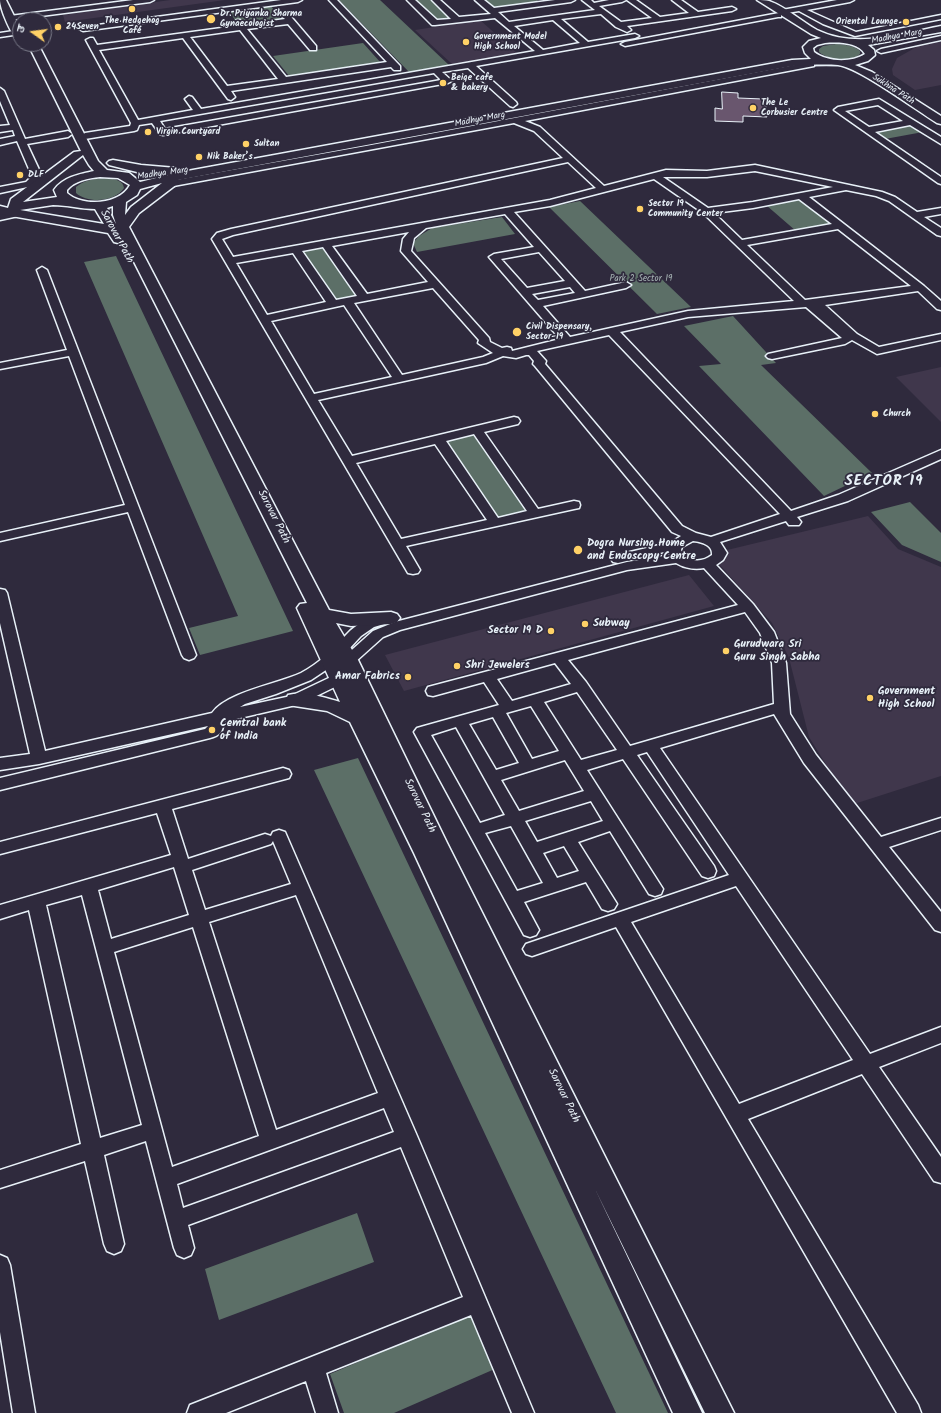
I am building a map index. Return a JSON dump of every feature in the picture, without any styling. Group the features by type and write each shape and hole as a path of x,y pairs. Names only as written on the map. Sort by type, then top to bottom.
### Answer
{"main road":[{"path":"1,0 12,13"},
{"path":"11,0 15,12"},
{"path":"755,0 780,13"},
{"path":"762,0 780,13 803,38 815,57 825,61 843,63 864,60 870,55 870,52 866,48 853,42 826,37 803,38"},
{"name":"Madhya Marg","path":"920,29 941,32"},
{"name":"Madhya Marg","path":"866,48 920,29 941,29"},
{"path":"790,59 844,69 876,70 881,52 887,41 844,36 803,38"},
{"name":"Madhya Marg","path":"180,174 772,66 790,59 803,38 838,40"},
{"name":"Madhya Marg","path":"853,42 887,41"},
{"path":"27,52 68,134 84,155 104,173"},
{"path":"37,52 84,155 84,176"},
{"name":"Madhya Marg","path":"133,183 790,59 825,61"},
{"name":"Sukhna Path","path":"864,60 871,68 941,114"},
{"name":"Sukhna Path","path":"843,63 876,70 941,121"},
{"path":"760,74 772,66"},
{"path":"17,208 30,190 84,155 115,164 180,174"},
{"path":"0,210 17,208 40,198 62,189 71,181 84,176 104,173 121,175 133,183 132,194 120,200 99,205 86,205 68,201 31,204 0,210"},
{"path":"0,205 118,229 135,210 180,174"},
{"path":"62,189 61,193 68,201"},
{"name":"Sarovar Path","path":"120,200 118,229 311,618 340,662 437,843 720,1413"},
{"name":"Sarovar Path","path":"99,205 118,229 322,614 340,662 358,718 424,853 688,1413"},
{"path":"322,614 351,620 391,618"},
{"path":"295,700 319,703 340,708 358,718"}],"street":[{"path":"48,12 150,0"},
{"path":"135,124 82,26 205,9 228,10 298,0"},
{"path":"333,0 405,76"},
{"path":"411,0 434,23 495,13 544,2 571,0"},
{"path":"436,0 457,20"},
{"path":"479,0 542,53"},
{"path":"589,2 622,0"},
{"path":"631,0 658,20"},
{"path":"676,0 696,14"},
{"path":"719,0 739,13"},
{"path":"511,58 532,61 850,0"},
{"path":"85,136 134,128 135,124 154,120 635,36 589,2"},
{"path":"275,3 313,48"},
{"path":"619,25 732,9"},
{"path":"800,9 855,34 920,29 941,23"},
{"path":"228,10 284,80"},
{"path":"508,24 601,12"},
{"path":"920,29 941,17"},
{"path":"555,18 587,45"},
{"path":"94,48 290,21"},
{"path":"920,29 941,37"},
{"path":"0,35 12,34"},
{"path":"185,36 238,105"},
{"path":"881,52 941,37"},
{"path":"225,89 393,64"},
{"path":"168,184 360,150 531,116 811,64"},
{"path":"470,65 513,104"},
{"path":"460,67 480,86"},
{"path":"154,120 163,132 448,81 436,71"},
{"path":"0,91 37,176 29,184 0,190"},
{"path":"278,98 289,110"},
{"path":"189,99 199,112"},
{"path":"941,142 879,102 838,110 941,180"},
{"path":"210,110 222,121"},
{"path":"531,116 537,129"},
{"path":"513,120 537,129 602,189"},
{"path":"869,130 912,122"},
{"path":"0,128 15,127"},
{"path":"0,142 68,134"},
{"path":"412,570 216,239 221,235 231,232 570,159"},
{"path":"664,181 754,168 878,194 892,199 941,233"},
{"path":"230,261 507,212 550,203 656,174 677,172 707,174"},
{"path":"656,174 706,211 739,243 810,303 846,336 852,336 874,350 880,351 941,338"},
{"path":"706,211 848,187"},
{"path":"0,196 30,190"},
{"path":"800,196 920,288 941,307"},
{"path":"0,217 17,208"},
{"path":"916,215 941,211"},
{"path":"507,212 582,294"},
{"path":"406,251 406,242 409,237 414,232 425,226"},
{"path":"739,243 840,226"},
{"path":"393,231 406,251 485,340 484,343 513,354 568,340 688,314 810,303 920,288"},
{"path":"325,244 364,298"},
{"path":"296,249 332,304"},
{"path":"542,249 494,257 568,340"},
{"path":"42,270 189,655"},
{"path":"525,292 572,283"},
{"path":"264,319 435,284"},
{"path":"536,304 626,285"},
{"path":"347,301 399,379"},
{"path":"612,331 792,519"},
{"path":"772,356 845,341 852,336"},
{"path":"311,398 486,360 506,351"},
{"path":"528,351 527,354 534,363 539,364 677,529 693,537 714,544 720,552 718,557 708,564 700,566 690,564 677,548 668,519"},
{"path":"0,366 74,352"},
{"path":"348,461 514,421"},
{"path":"477,430 535,514"},
{"path":"438,439 495,523"},
{"path":"792,519 844,498 941,454"},
{"path":"714,544 792,519 848,504 941,463"},
{"path":"397,544 574,505"},
{"path":"0,537 133,507"},
{"path":"0,764 39,758 295,700 340,662 378,634 395,627 438,611 677,548 693,537"},
{"path":"708,564 748,607 766,632 779,663 780,707 782,714 810,759 941,925"},
{"path":"0,593 39,758"},
{"path":"433,692 748,607"},
{"path":"215,718 240,700 271,690 340,662 356,633 369,624 391,618 438,611"},
{"path":"559,658 581,686 708,871"},
{"path":"488,677 528,766"},
{"path":"530,930 422,732 581,686"},
{"path":"534,699 572,761 655,889"},
{"path":"492,777 528,766 572,761 626,752 780,707"},
{"path":"0,784 210,733 216,728 215,718"},
{"path":"460,721 553,886"},
{"path":"650,745 941,1174"},
{"path":"0,848 284,774"},
{"path":"476,830 594,794"},
{"path":"163,805 270,1141"},
{"path":"533,850 613,824"},
{"path":"878,845 941,824"},
{"path":"0,912 88,886 181,863 272,838 301,887 523,1413"},
{"path":"568,839 614,911 910,1413"},
{"path":"513,899 589,874"},
{"path":"532,949 614,911 740,878"},
{"path":"88,886 184,1248"},
{"path":"104,948 301,887"},
{"path":"36,901 114,1244"},
{"path":"734,1115 941,1035"},
{"path":"165,1180 390,1098"},
{"path":"0,1179 152,1130"},
{"path":"176,1220 407,1136"},
{"path":"0,1265 24,1413"},
{"path":"198,1413 476,1302"},
{"path":"313,1367 327,1413"}],"shaded area":[{"path":"170,0 225,0 65,22 63,15"},
{"name":"Government Model High School","path":"480,20 518,54 452,64 415,30"},
{"path":"941,41 941,85 915,90 893,75 892,69 897,58 920,45"},
{"path":"941,367 941,422 896,377"},
{"name":"Government High School","path":"868,516 898,549 941,567 941,776 851,805 809,737 789,658 772,623 719,564 723,551"},
{"name":"Sector 19 D","path":"689,575 714,606 404,691 385,655"}],"green space":[{"path":"339,0 380,0 450,66 409,72"},
{"path":"413,0 432,0 452,19 436,21"},
{"path":"483,0 537,0 540,3 494,9"},
{"path":"271,6 282,20 239,26 229,11"},
{"path":"363,43 381,63 289,76 273,56"},
{"path":"836,44 855,48 860,51 860,54 851,59 833,59 819,52 819,49 823,46"},
{"path":"913,125 923,132 885,139 875,132"},
{"path":"105,178 119,181 122,183 124,188 120,193 108,199 101,200 87,199 76,193 76,187 82,183 93,179"},
{"path":"800,199 831,224 796,231 766,205"},
{"name":"Park 2 Sector 19","path":"580,201 691,307 657,314 549,207"},
{"path":"502,217 515,234 417,252 413,243 419,236 432,228"},
{"path":"324,247 359,296 336,301 302,252"},
{"path":"116,256 293,631 200,655 189,628 238,616 84,262"},
{"path":"733,316 776,363 761,365 872,473 824,496 699,366 721,364 684,326"},
{"path":"473,434 527,510 496,518 443,441"},
{"path":"910,502 941,533 941,562 902,545 871,512"},
{"path":"358,758 668,1413 616,1413 314,770"},
{"path":"357,1213 374,1262 219,1320 205,1269"},
{"path":"473,1313 497,1368 394,1413 344,1413 330,1374"}],"building":[{"name":"The Le Corbusier Centre","path":"722,92 738,93 738,98 763,99 764,105 766,106 767,117 743,116 743,122 715,121 715,108 722,109"}],"place":[{"name":"The Hedgehog Café","path":"132,9"},
{"name":"Dr. Priyanka Sharma Gynaecologist","path":"211,19"},
{"name":"Oriental Lounge","path":"906,22"},
{"name":"24Seven","path":"58,27"},
{"name":"Government Model High School","path":"466,42"},
{"name":"Beige cafe & bakery","path":"443,83"},
{"name":"The Le Corbusier Centre","path":"753,108"},
{"name":"Virgin Courtyard","path":"148,132"},
{"name":"Sultan","path":"246,144"},
{"name":"Nik Baker’s","path":"199,157"},
{"name":"DLF","path":"20,175"},
{"name":"Sector 19 Community Center","path":"640,209"},
{"name":"Civil Dispensary, Sector-19","path":"517,332"},
{"name":"Church","path":"875,414"},
{"name":"Dogra Nursing Home and Endoscopy Centre","path":"578,550"},
{"name":"Subway","path":"585,624"},
{"name":"Sector 19 D","path":"551,631"},
{"name":"Gurudwara Sri Guru Singh Sabha","path":"726,651"},
{"name":"Shri Jewelers","path":"457,666"},
{"name":"Amar Fabrics","path":"408,677"},
{"name":"Government High School","path":"870,698"},
{"name":"Cemtral bank of India","path":"212,730"}],"district":[{"name":"SECTOR 19","path":"884,482"}]}
